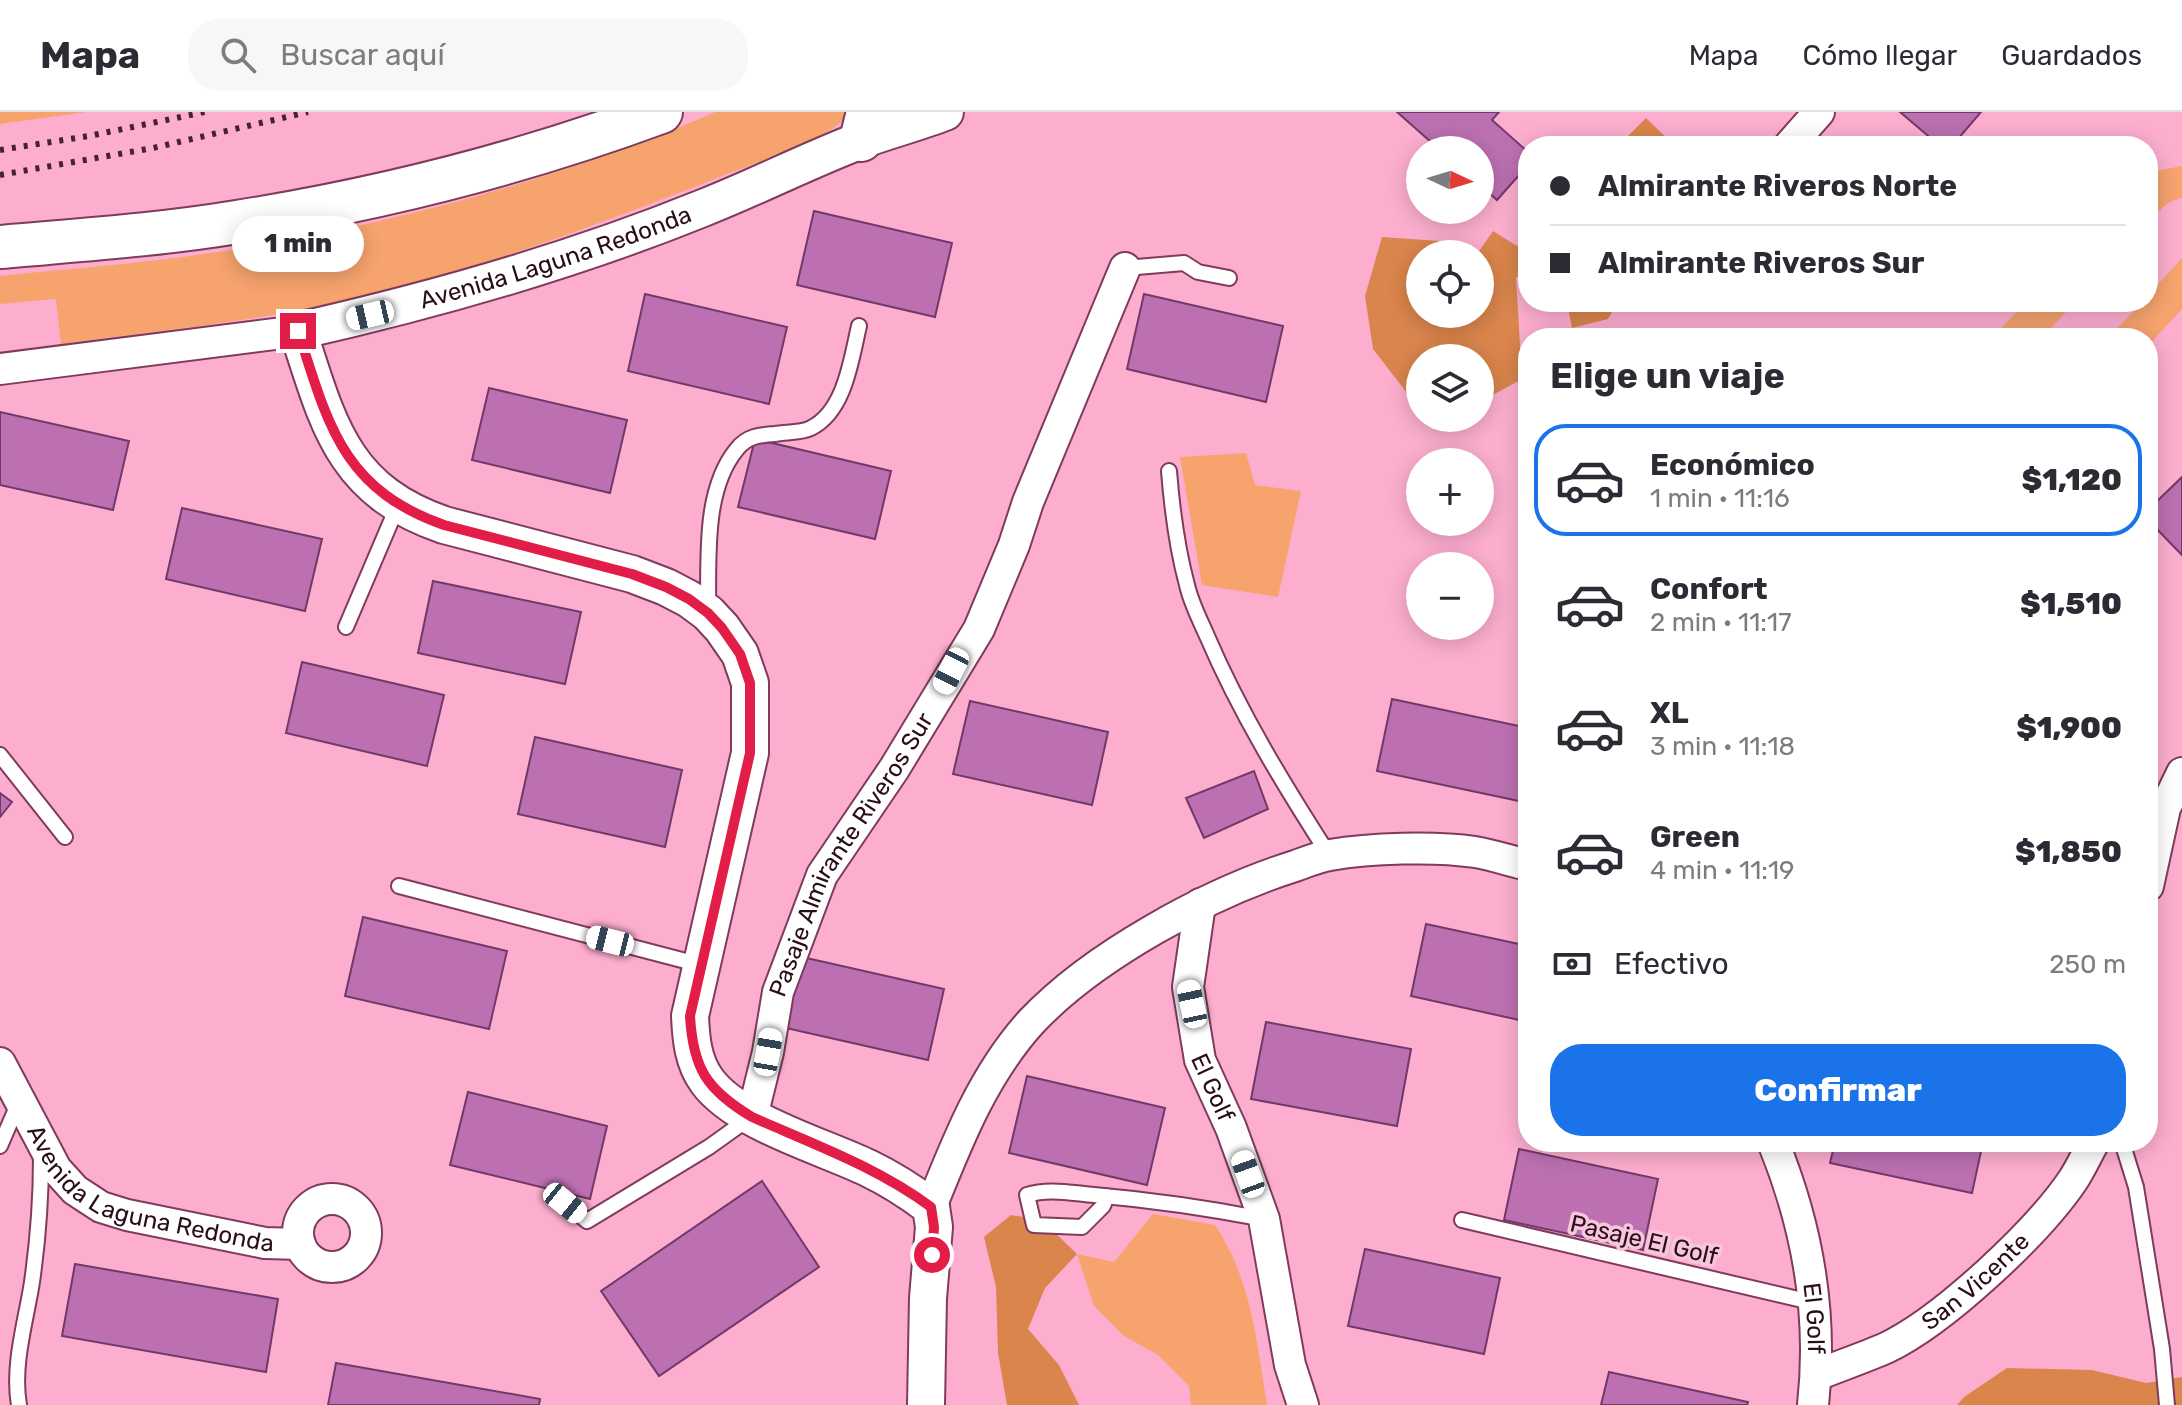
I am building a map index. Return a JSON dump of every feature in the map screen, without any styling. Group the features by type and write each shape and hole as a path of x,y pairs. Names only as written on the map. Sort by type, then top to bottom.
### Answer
{"main road":[{"path":"0,247 205,227 349,201 461,177 661,112"}],"street":[{"name":"Avenida Laguna Redonda","path":"0,369 298,331 394,309 564,257 702,209 864,126 900,112"},
{"name":"Avenida Laguna Redonda","path":"864,126 945,112"},
{"path":"1798,136 1819,112"},
{"name":"Pasaje Almirante Riveros Sur","path":"752,1117 768,1052 778,992 822,875 894,769 979,629 1125,268"},
{"path":"298,331 327,421 350,460 372,485 398,504 444,525 632,574 666,587 689,599 722,628 740,654 750,683 750,753 690,1016 691,1042 697,1064 722,1099 752,1117 869,1168 903,1186 931,1207"},
{"path":"2158,840 2165,808 2182,773"},
{"path":"926,1405 928,1298 934,1227 931,1207 977,1098 1032,1022 1106,958 1200,904 1268,874 1329,855 1436,849 1475,852 1518,863"},
{"name":"El Golf","path":"1200,904 1188,987 1200,1060 1231,1128 1264,1219 1290,1365 1303,1405"},
{"name":"Avenida Laguna Redonda","path":"0,1063 56,1169 75,1190 101,1207 265,1243 300,1244"},
{"name":"El Golf","path":"1776,1152 1800,1220 1816,1303 1817,1375 1813,1405"},
{"name":"San Vicente","path":"1817,1375 1887,1347 1922,1327 1960,1297 2024,1237 2073,1180 2088,1152"}],"lane":[{"path":"1125,268 1184,263 1198,272 1229,278"},
{"path":"708,613 711,510 725,470 737,448 752,436 810,429 832,411 847,377 859,326"},
{"path":"1169,471 1172,513 1192,601 1223,673 1290,794 1329,855"},
{"path":"346,627 398,504"},
{"path":"0,755 65,837"},
{"path":"399,886 701,965"},
{"path":"0,1146 20,1102"},
{"path":"565,1203 587,1221 709,1147 752,1117"},
{"path":"19,1405 17,1372 35,1265 41,1204 41,1145"},
{"path":"2125,1152 2136,1187 2162,1349 2167,1405"},
{"path":"1107,1196 1103,1206 1082,1227 1034,1225 1027,1195 1041,1190 1107,1196 1192,1205 1264,1219"},
{"name":"Pasaje El Golf","path":"1462,1220 1816,1303"}],"shaded area":[{"path":"0,112 87,112 0,124"},
{"path":"715,112 851,112 827,132 810,141 639,208 470,267 384,292 224,322 61,344 56,299 0,304 0,276 196,255 349,228 536,179"},
{"path":"1646,118 1665,136 1628,136"},
{"path":"2182,166 2182,198 2167,204 2158,212 2158,171"},
{"path":"1493,231 1518,245 1518,381 1494,394 1494,344 1406,344 1406,392 1373,349 1365,296 1382,237 1425,240 1406,240 1406,328 1494,328 1494,240 1487,240"},
{"path":"2182,258 2182,309 2158,335 2158,328 2117,328 2133,312 2158,312 2158,284"},
{"path":"1569,312 1612,312 1608,319 1572,328"},
{"path":"2017,312 2066,312 2051,328 2001,328"},
{"path":"1246,453 1255,485 1301,491 1278,597 1202,585 1180,457"},
{"path":"1153,1214 1215,1225 1227,1245 1251,1311 1267,1405 1191,1405 1189,1386 1158,1355 1124,1336 1094,1306 1077,1254 1114,1262"},
{"path":"1011,1215 1042,1220 1077,1254 1045,1288 1028,1329 1059,1365 1079,1405 1007,1405 998,1353 996,1287 984,1237"},
{"path":"2007,1368 2092,1370 2146,1383 2182,1377 2182,1405 1957,1405"}],"building":[{"path":"1397,112 1499,112 1492,120 1518,143 1518,176 1497,200 1494,197 1494,136 1424,136"},
{"path":"1900,112 1981,112 1961,136 1928,136"},
{"path":"814,211 952,243 935,317 797,285"},
{"path":"645,294 787,327 769,404 628,371"},
{"path":"1144,294 1283,326 1266,402 1127,369"},
{"path":"489,388 627,420 610,493 472,460"},
{"path":"0,412 129,441 113,510 0,485"},
{"path":"755,439 891,471 875,539 738,507"},
{"path":"2182,477 2182,555 2158,530 2158,500"},
{"path":"182,508 322,539 305,611 166,579"},
{"path":"433,581 581,612 565,684 418,653"},
{"path":"302,662 444,695 427,766 286,733"},
{"path":"1392,699 1518,726 1518,801 1377,771"},
{"path":"970,701 1108,732 1092,805 953,774"},
{"path":"535,737 682,770 665,847 518,814"},
{"path":"1254,771 1268,809 1204,838 1186,798"},
{"path":"0,793 12,802 0,817"},
{"path":"363,917 507,951 489,1029 345,996"},
{"path":"1426,924 1518,944 1518,1020 1411,996"},
{"path":"802,957 944,989 928,1060 786,1028"},
{"path":"1266,1022 1411,1049 1397,1126 1251,1099"},
{"path":"1027,1076 1165,1108 1147,1185 1009,1153"},
{"path":"468,1092 607,1126 590,1199 450,1165"},
{"path":"1518,1152 1533,1152 1658,1179 1643,1250 1504,1220"},
{"path":"1833,1152 1981,1152 1972,1193 1830,1163"},
{"path":"762,1181 819,1267 659,1376 601,1291"},
{"path":"1365,1249 1500,1278 1484,1354 1348,1326"},
{"path":"75,1264 278,1299 266,1372 62,1336"},
{"path":"336,1363 540,1399 539,1405 328,1405"},
{"path":"1609,1372 1748,1402 1747,1405 1601,1405"}],"railway":[{"path":"0,150 89,136 205,112"},
{"path":"0,175 153,148 308,112"}],"route":[{"path":"298,331 327,421 350,460 372,485 398,504 444,525 632,574 666,587 708,613 733,643 750,683 750,753 690,1016 691,1042 697,1064 722,1099 752,1117 869,1168 903,1186 931,1207 934,1227 932,1255"}]}
